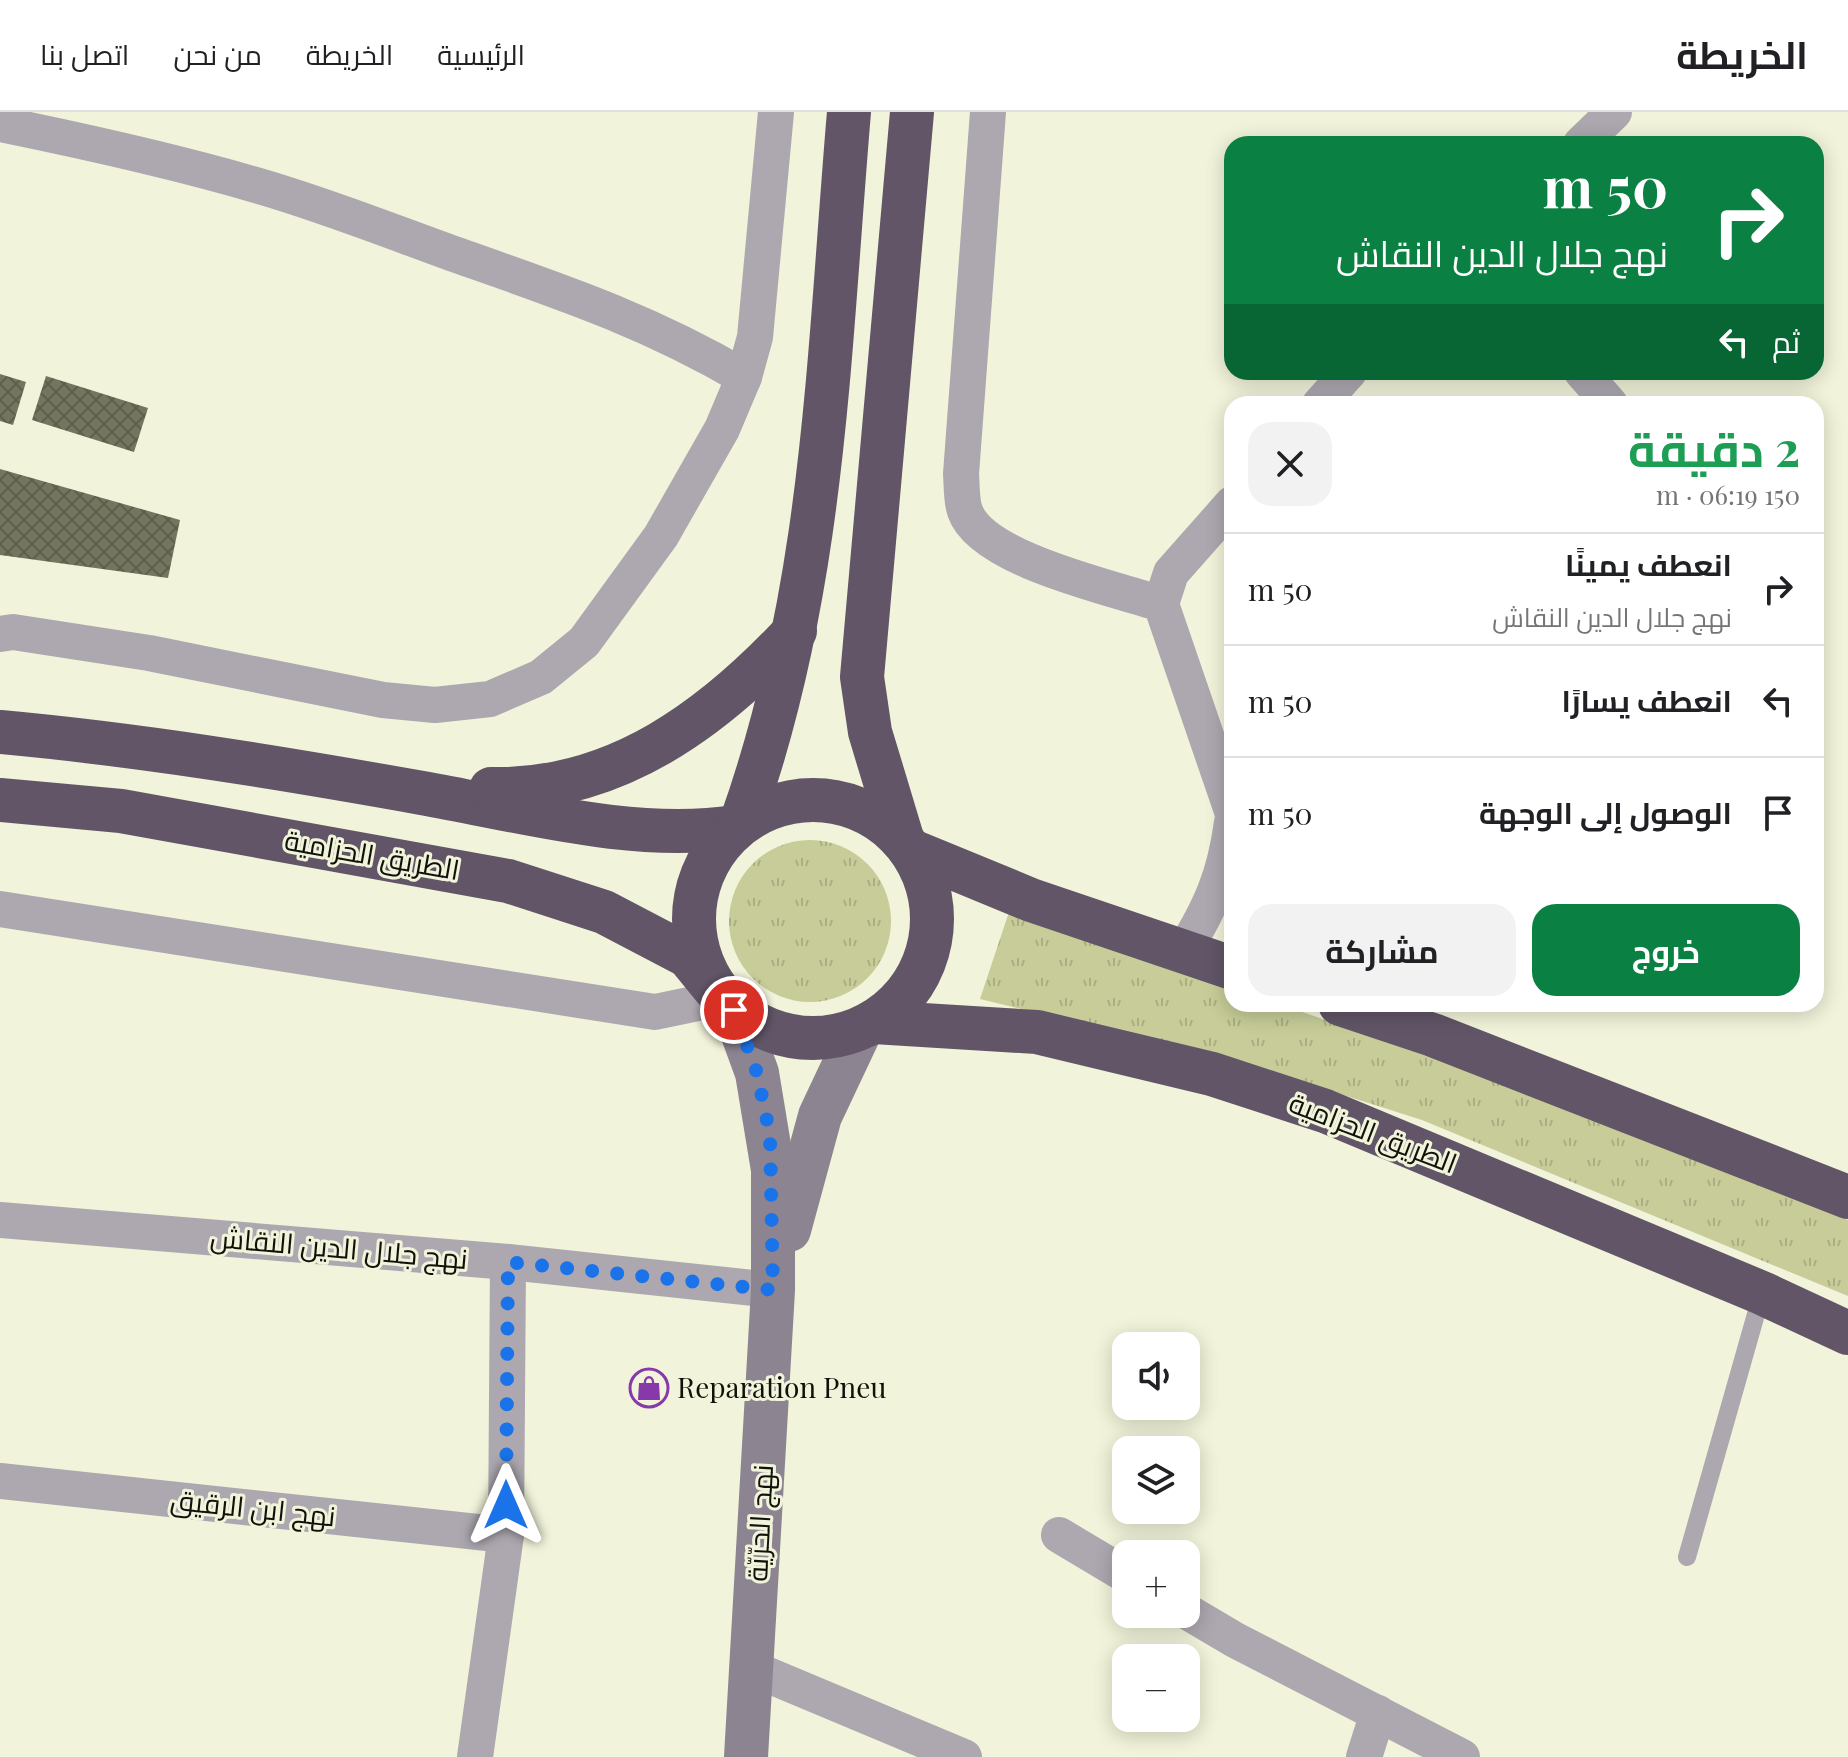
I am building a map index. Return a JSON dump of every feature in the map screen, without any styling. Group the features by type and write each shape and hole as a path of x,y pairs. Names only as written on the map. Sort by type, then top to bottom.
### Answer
{"highway":[{"path":"738,825 775,720 795,631 823,455 849,112"},
{"path":"907,844 870,732 862,677 912,112"},
{"path":"384,786 522,790 591,775 648,750 701,720 748,681 795,631"},
{"name":"الطريق الحزامية","path":"0,732 89,741 384,786 603,825 694,833 738,825 784,804 807,799 842,802 875,816 907,844 1031,900 1224,965"},
{"name":"الطريق الحزامية","path":"0,800 121,811 508,881 604,912 688,956 724,999 762,1028 795,1038 829,1038 868,1025 904,997 924,963 932,925 930,899 928,886 907,844"},
{"name":"الطريق الحزامية","path":"724,999 699,957 693,922 697,887 712,854 738,825"},
{"path":"1364,1012 1448,1040 1848,1197"},
{"name":"الطريق الحزامية","path":"868,1025 1037,1032 1212,1074 1325,1111 1762,1293 1848,1333"}],"main road":[{"path":"724,999 757,1073 770,1135 773,1290"},
{"path":"773,1290 820,1116 868,1025"},
{"name":"نهج الحرّيّة","path":"746,1757 773,1290"}],"street":[{"path":"0,634 13,632 149,653 383,700 435,705 490,699 541,677 584,642 617,602 661,536 722,429 744,377 755,337 776,112"},
{"path":"988,112 961,474 965,511 982,535 1013,556 1161,604"},
{"path":"1589,136 1614,112"},
{"path":"0,124 116,147 317,205 619,312 666,333 744,377"},
{"path":"1327,396 1342,380"},
{"path":"1589,380 1603,396"},
{"path":"1224,513 1171,573 1161,604 1224,788"},
{"path":"1183,952 1208,912 1224,872"},
{"path":"1,918 643,1011 655,1012 724,999"},
{"name":"نهج جلال الدين النقاش","path":"0,1220 508,1262 773,1290"},
{"path":"475,1757 506,1535 508,1262"},
{"name":"نهج ابن الرقيق","path":"0,1481 506,1535"},
{"path":"1059,1535 1112,1567"},
{"path":"1200,1619 1462,1757"},
{"path":"751,1668 964,1757"},
{"path":"1364,1757 1378,1713"}],"lane":[{"path":"1687,1557 1762,1293"}],"green space":[{"path":"810,840 841,846 868,863 885,890 891,921 885,952 868,979 841,996 810,1002 779,996 752,979 735,952 729,921 735,890 752,863 779,846"},
{"path":"1010,909 1224,985 1224,1012 1302,1012 1445,1061 1848,1220 1848,1296 1422,1120 1242,1063 980,999"}],"building":[{"path":"0,374 26,382 13,425 0,421"},
{"path":"46,376 148,408 134,452 32,420"},
{"path":"0,469 180,520 168,578 0,555"}],"place":[{"name":"Reparation Pneu","path":"649,1388"}],"route":[{"path":"506,1505 508,1262 773,1290 770,1135 757,1073 734,1010"}]}
